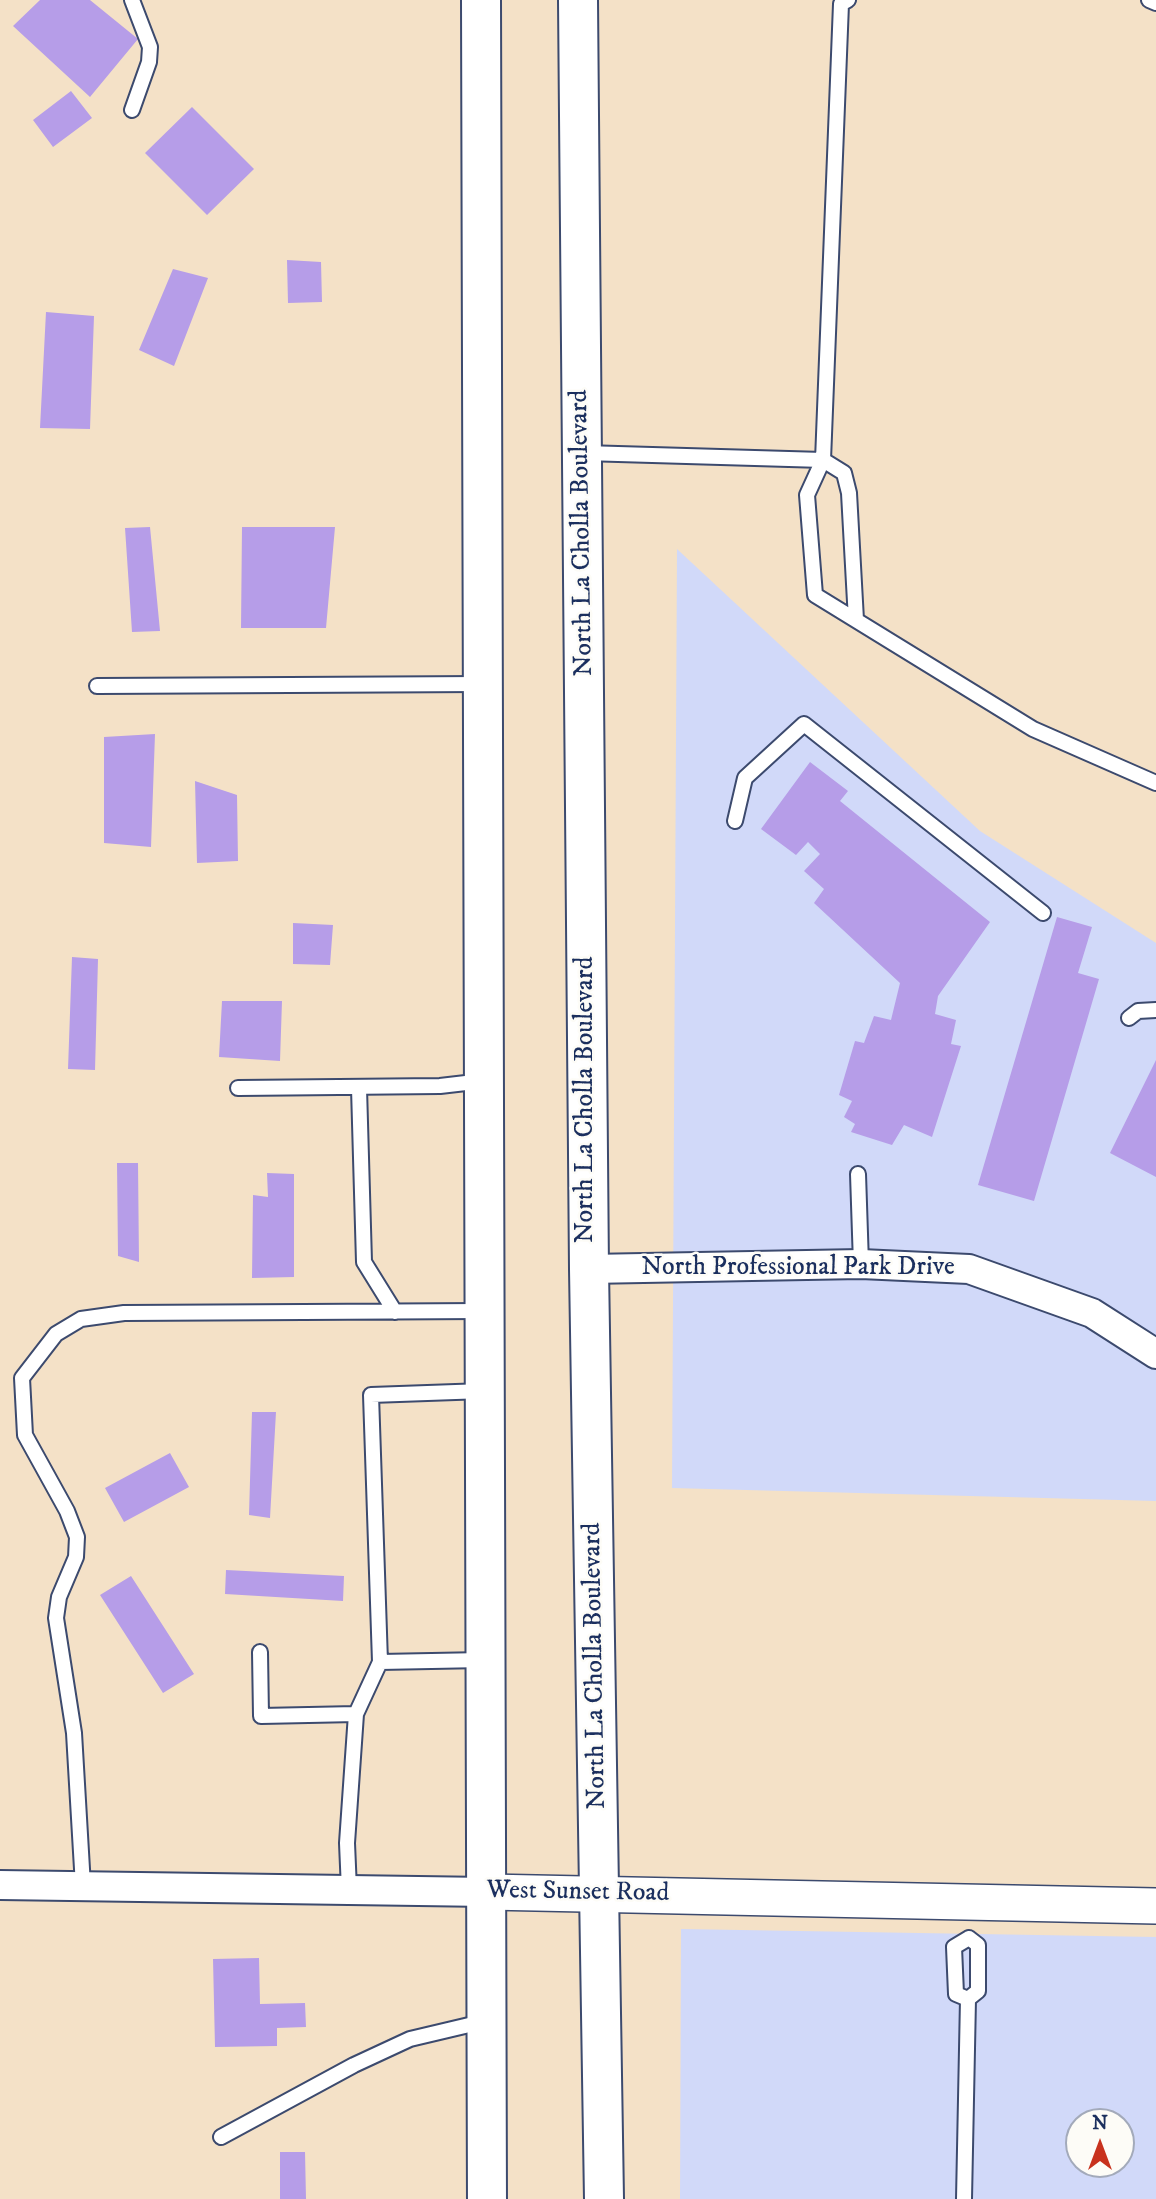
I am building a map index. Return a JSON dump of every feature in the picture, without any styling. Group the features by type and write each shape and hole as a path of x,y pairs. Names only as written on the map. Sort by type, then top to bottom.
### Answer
{"main road":[{"path":"481,0 487,2199"},
{"name":"North La Cholla Boulevard","path":"578,0 589,1269 604,2199"}],"street":[{"name":"North Professional Park Drive","path":"589,1269 861,1264 969,1269 1092,1313 1151,1343"},
{"name":"West Sunset Road","path":"0,1885 601,1893 969,1920 1156,1906"}],"lane":[{"path":"131,0 150,47 149,62 132,110"},
{"path":"848,0 841,4 823,460 807,495 815,595 1033,729 1156,783"},
{"path":"1149,0 1156,3"},
{"path":"582,453 823,460 844,473 849,493 856,620"},
{"path":"97,686 483,684"},
{"path":"735,821 745,778 804,724 1043,913"},
{"path":"1129,1018 1138,1011 1156,1010"},
{"path":"238,1088 440,1086 485,1080"},
{"path":"359,1088 363,1262 395,1312"},
{"path":"858,1174 861,1264"},
{"path":"83,1886 74,1733 56,1618 59,1597 76,1557 77,1537 68,1511 24,1435 22,1378 55,1334 81,1319 124,1313 486,1310"},
{"path":"349,1890 347,1843 356,1714 380,1662 371,1395 486,1391"},
{"path":"260,1652 261,1716 356,1714"},
{"path":"380,1662 487,1660"},
{"path":"968,1999 956,1994 954,1947 969,1920"},
{"path":"968,1999 978,1991 978,1945 969,1920"},
{"path":"964,2199 968,1999"},
{"path":"221,2137 354,2065 410,2039 488,2021"}],"shaded area":[{"path":"677,549 980,831 1156,943 1156,1501 672,1488"},
{"path":"681,1929 1156,1937 1156,2199 680,2199"}],"building":[{"path":"40,0 90,0 138,39 90,97 13,26"},
{"path":"71,91 92,118 53,147 33,120"},
{"path":"192,107 254,169 207,215 145,153"},
{"path":"287,260 321,262 322,302 288,303"},
{"path":"173,269 208,278 174,366 139,350"},
{"path":"46,312 94,316 90,429 40,428"},
{"path":"150,527 160,631 132,632 125,528"},
{"path":"242,527 335,527 326,628 241,628"},
{"path":"155,734 151,847 104,843 104,737"},
{"path":"810,762 848,791 840,801 990,922 938,996 935,1014 956,1020 951,1044 961,1046 932,1137 904,1125 892,1145 851,1132 855,1124 844,1117 852,1101 839,1095 855,1041 864,1043 874,1016 891,1020 900,983 814,903 824,889 804,871 820,854 808,842 796,855 761,829"},
{"path":"195,781 237,795 238,861 197,863"},
{"path":"1057,917 1092,927 1078,973 1099,979 1034,1201 978,1185"},
{"path":"293,923 333,925 330,965 293,964"},
{"path":"72,957 98,959 95,1070 68,1069"},
{"path":"222,1001 282,1001 280,1061 219,1057"},
{"path":"1156,1060 1156,1177 1110,1153"},
{"path":"117,1163 138,1163 139,1262 118,1256"},
{"path":"267,1173 294,1174 294,1277 252,1278 253,1195 268,1197"},
{"path":"252,1412 276,1412 270,1518 249,1515"},
{"path":"170,1453 189,1487 124,1522 105,1488"},
{"path":"226,1570 344,1576 343,1601 225,1594"},
{"path":"131,1576 194,1674 163,1693 100,1595"},
{"path":"259,1958 260,2004 305,2003 306,2027 277,2028 277,2046 215,2047 213,1959"},
{"path":"280,2152 305,2152 306,2199 280,2199"}]}
